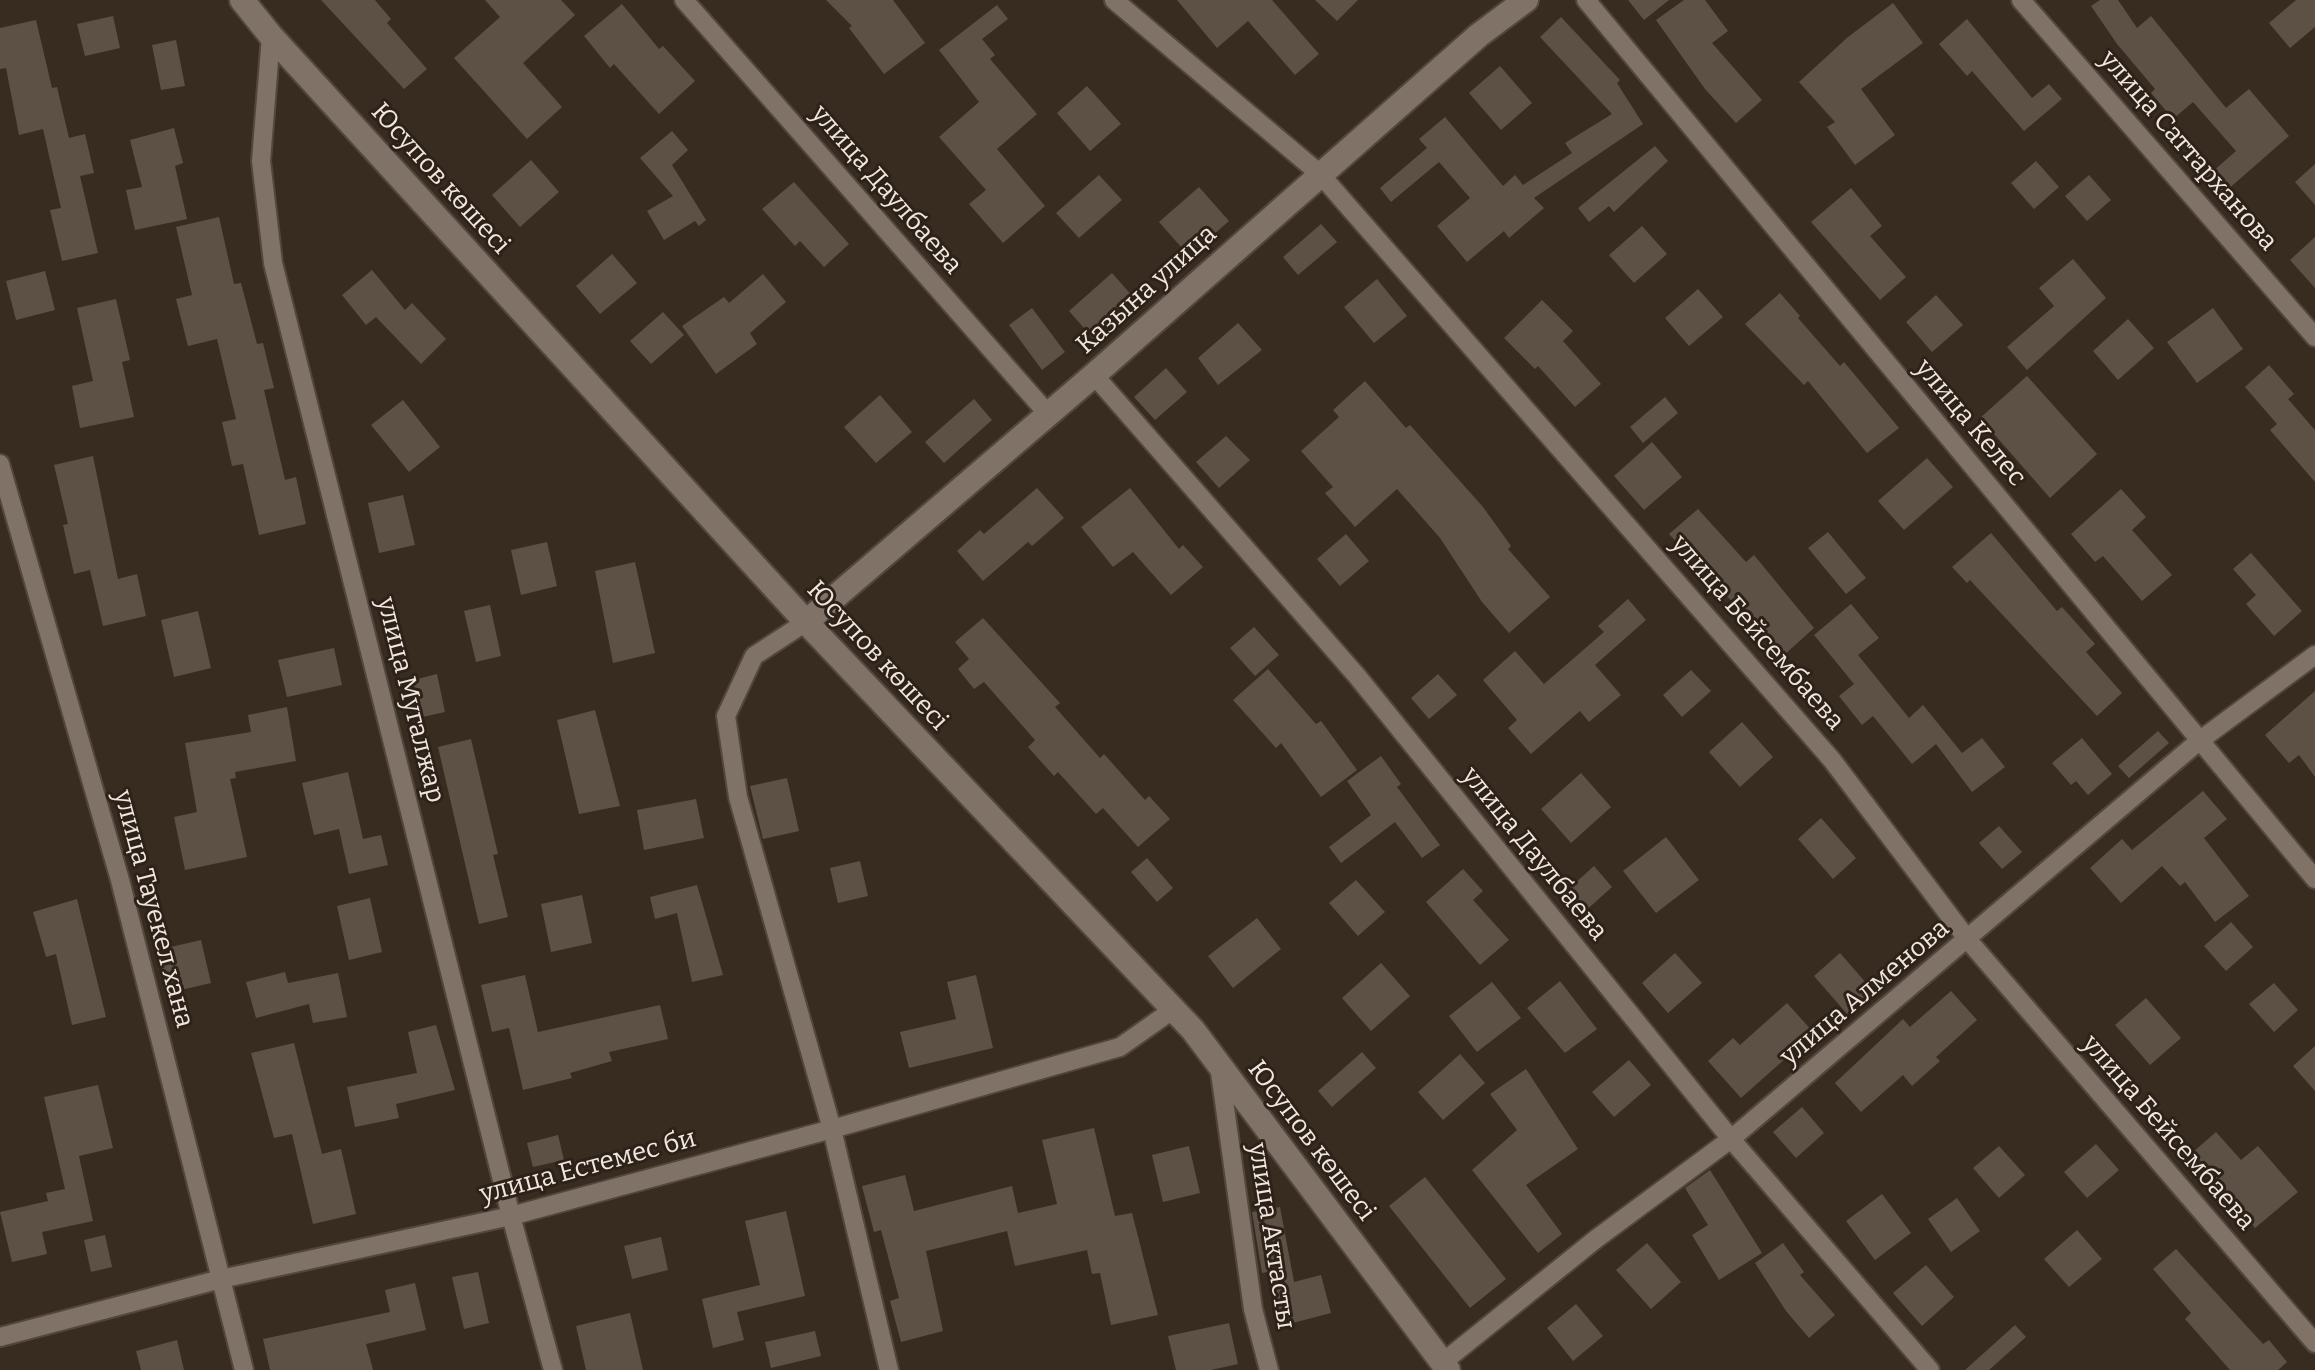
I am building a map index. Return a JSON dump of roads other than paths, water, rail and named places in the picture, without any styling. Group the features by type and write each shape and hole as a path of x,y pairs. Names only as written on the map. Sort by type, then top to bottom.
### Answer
{"street":[{"name":"Юсупов көшесі","path":"242,0 271,36 806,622 1174,1009 1445,1366"},
{"name":"улица Даулбаева","path":"684,0 1048,414"},
{"name":"улица Бейсембаева","path":"1114,0 1320,174 1832,760 1968,940 2315,1343"},
{"name":"Казына улица","path":"806,622 1094,375 1479,35 1526,0"},
{"name":"улица Келес","path":"1586,0 2315,879"},
{"name":"улица Саттарханова","path":"2021,0 2315,337"},
{"name":"улица Мугалжар","path":"271,36 261,161 273,263 511,1216 553,1370"},
{"name":"улица Даулбаева","path":"1094,375 1139,431 1357,676 1731,1139 1930,1370"},
{"name":"улица Тауекел хана","path":"0,464 120,880 244,1370"},
{"path":"806,622 754,656 726,716 738,797 832,1129 889,1370"},
{"name":"улица Алменова","path":"1445,1366 1596,1239 1731,1139 2199,741 2315,655"},
{"name":"улица Естемес би","path":"0,1337 221,1279 511,1216 832,1129 1120,1047 1174,1009"},
{"name":"улица Актасты","path":"1218,1063 1253,1309 1269,1370"}]}
